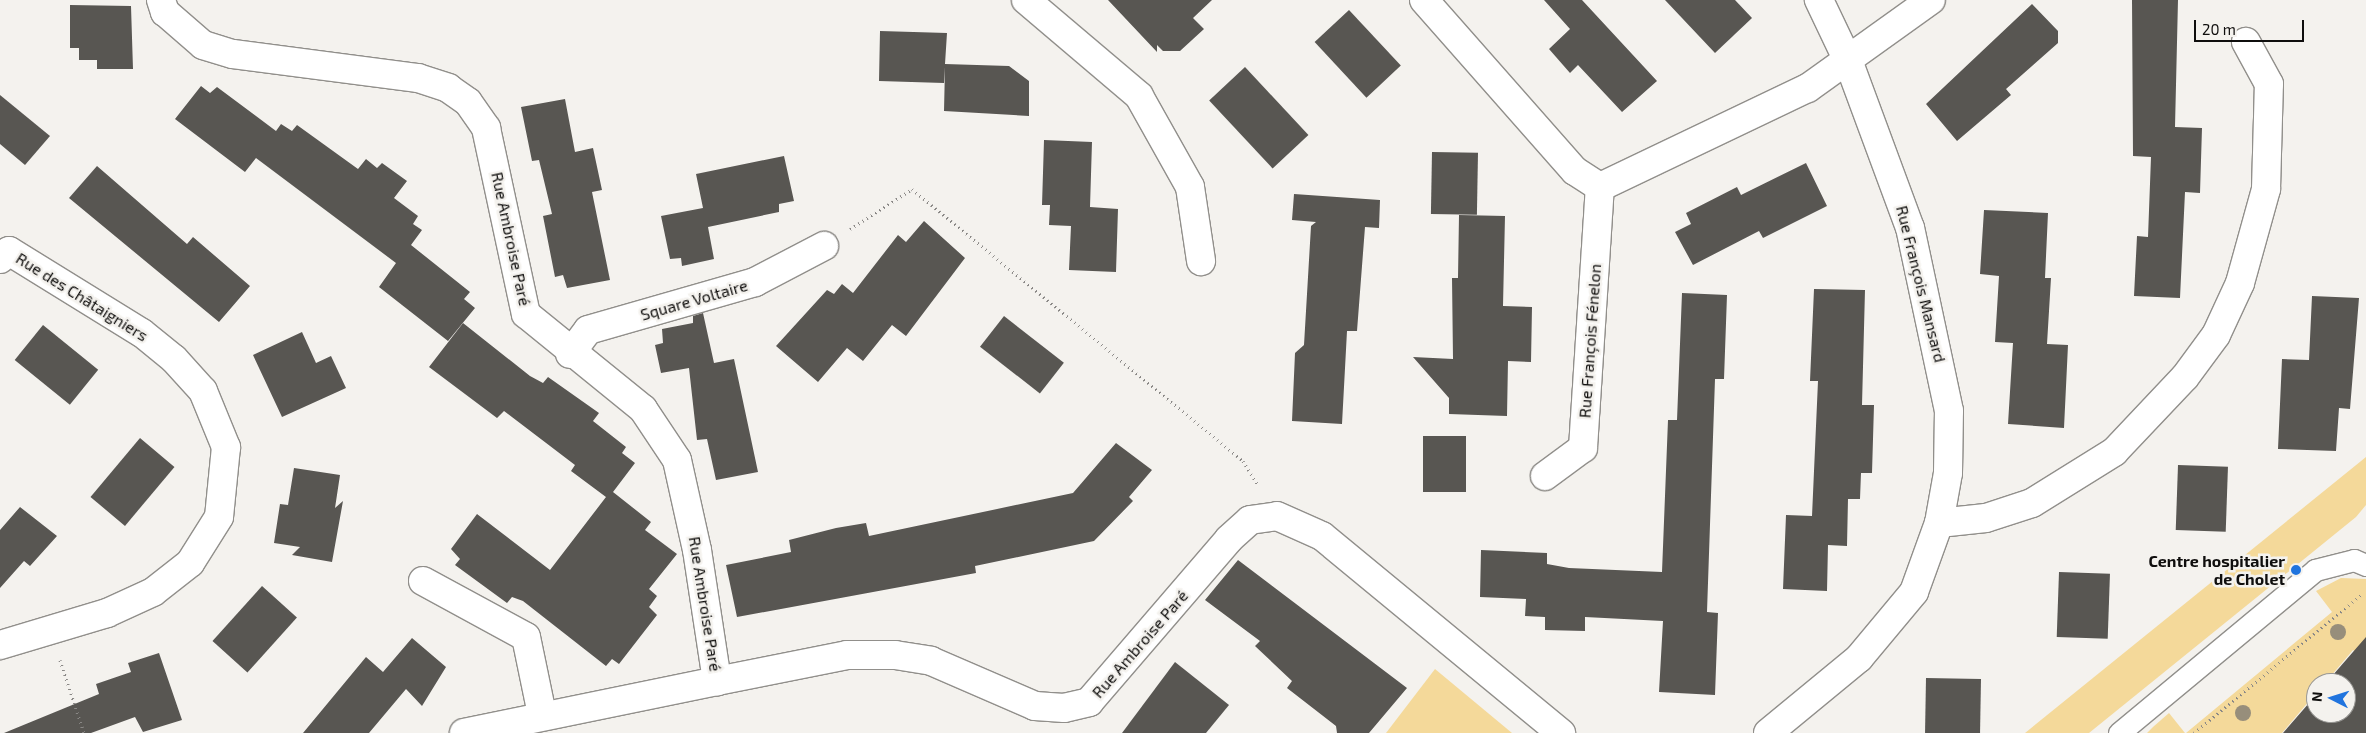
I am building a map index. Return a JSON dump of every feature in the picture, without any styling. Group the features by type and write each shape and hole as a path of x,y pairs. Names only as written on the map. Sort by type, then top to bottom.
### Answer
{"street":[{"name":"Rue Ambroise Paré","path":"161,0 165,12 185,34 233,54 418,78 448,88 468,102 486,128 526,314 570,354 643,409 677,460 697,550 717,681 848,655 895,655 930,662 1035,706 1064,708 1089,702 1229,539 1250,520 1277,516"},
{"path":"1026,0 1139,96 1190,187 1201,260"},
{"path":"1424,0 1575,171 1600,187 1808,88 1849,63 1931,0"},
{"name":"Rue François Mansard","path":"1768,733 1860,658 1914,592 1939,523 1948,473 1949,411 1938,347 1910,228 1849,63 1819,0"},
{"path":"1939,523 1986,518 2032,503 2114,452 2185,377 2216,335 2240,283 2266,189 2270,84 2246,42"},
{"name":"Rue François Fénelon","path":"1544,476 1583,448 1600,187"},
{"name":"Square Voltaire","path":"570,354 588,330 755,282 824,246"},
{"name":"Rue des Châtaigniers","path":"0,258 9,251 142,333 167,354 203,391 226,447 219,517 190,563 152,592 50,630 0,645"},
{"path":"1277,516 1322,536 1561,733"},
{"path":"424,581 526,637 542,714"},
{"path":"464,733 542,714 717,681"}],"lane":[{"path":"2119,733 2316,570 2354,560 2366,565"}],"path":[{"path":"824,246 912,189 1243,461 1277,516"},
{"path":"2194,733 2366,590"},
{"path":"50,630 84,733"}],"shaded area":[{"path":"2366,457 2366,505 2356,517 2089,733 2025,733"},
{"path":"2341,578 2366,579 2366,661 2353,650 2333,673 2306,673 2306,705 2282,733 2186,733 2332,612 2316,591"},
{"path":"1435,669 1512,733 1386,733"},
{"path":"2169,713 2185,733 2147,733 2153,727"}],"building":[{"path":"1108,0 1212,0 1193,18 1204,29 1180,51 1163,51 1157,45 1157,52"},
{"path":"1544,0 1582,0 1657,81 1622,112 1578,65 1570,73 1549,49 1570,29"},
{"path":"1665,0 1735,0 1752,18 1715,53"},
{"path":"2132,0 2178,0 2175,127 2202,128 2200,193 2185,192 2180,298 2134,296 2137,236 2148,237 2151,157 2133,156"},
{"path":"2032,4 2058,31 2058,43 2006,89 2011,95 1957,141 1926,104"},
{"path":"70,5 131,6 133,69 97,69 97,60 79,60 79,48 70,48"},
{"path":"1349,10 1401,66 1366,98 1315,42"},
{"path":"880,31 947,33 945,64 1009,66 1029,81 1029,116 944,111 945,67 944,83 879,81"},
{"path":"1245,67 1308,135 1273,168 1209,100"},
{"path":"201,86 210,93 217,87 276,131 281,124 292,131 297,125 358,169 366,159 377,168 382,163 407,181 394,198 418,216 413,224 422,230 411,245 470,292 464,299 475,308 448,341 379,287 396,263 256,158 245,172 175,119"},
{"path":"0,95 50,136 25,165 0,144"},
{"path":"565,99 575,152 593,148 602,190 592,192 610,280 567,288 563,275 555,277 543,216 552,214 539,160 532,161 521,107"},
{"path":"1044,140 1092,142 1090,207 1118,209 1116,272 1069,270 1071,226 1049,225 1050,205 1042,205"},
{"path":"1432,152 1478,153 1477,215 1431,214"},
{"path":"784,156 794,201 779,204 779,212 708,227 714,259 682,266 681,258 670,259 661,216 703,208 696,174"},
{"path":"1806,163 1827,206 1763,238 1759,231 1693,265 1675,232 1691,224 1686,213 1737,187 1741,195"},
{"path":"97,166 187,244 193,237 250,286 219,322 69,198"},
{"path":"1294,194 1380,200 1379,228 1365,227 1357,331 1347,331 1342,424 1292,421 1295,353 1304,345 1311,226 1316,222 1292,220"},
{"path":"1984,210 2048,213 2045,278 2051,278 2047,344 2068,345 2064,428 2008,424 2013,343 1995,342 1999,276 1980,274"},
{"path":"1459,215 1505,216 1503,306 1532,307 1531,362 1508,361 1507,416 1449,414 1449,398 1413,357 1453,359 1452,278 1458,278"},
{"path":"924,221 965,258 906,336 892,325 863,361 847,348 818,382 776,346 827,290 834,294 842,284 853,293 898,235 906,242"},
{"path":"1814,289 1865,290 1862,405 1874,405 1872,473 1861,473 1860,499 1848,499 1847,546 1828,545 1827,591 1783,589 1786,515 1812,516 1818,381 1810,381"},
{"path":"1682,293 1727,295 1724,379 1715,379 1707,612 1718,613 1715,695 1659,692 1663,621 1585,617 1585,631 1545,630 1545,617 1525,616 1526,599 1480,597 1481,550 1547,553 1547,564 1569,568 1662,572 1668,420 1677,420"},
{"path":"2312,296 2359,298 2350,409 2339,408 2336,451 2278,449 2282,359 2309,360"},
{"path":"703,313 714,363 734,359 758,472 716,480 707,439 697,440 689,368 661,373 655,345 663,343 662,329 693,323 693,316"},
{"path":"1004,316 1064,363 1040,394 980,347"},
{"path":"463,323 530,376 543,383 548,377 599,413 593,421 626,447 622,453 635,463 613,492 651,522 645,530 677,554 649,589 657,596 649,607 657,615 619,664 612,659 606,666 523,601 512,597 507,603 455,565 460,559 451,549 477,514 550,570 606,497 571,471 575,465 504,411 497,418 429,367"},
{"path":"43,325 98,370 70,405 15,360"},
{"path":"302,332 316,363 331,356 346,388 282,417 253,355"},
{"path":"1423,436 1466,436 1466,492 1423,492"},
{"path":"140,438 174,467 125,526 91,497"},
{"path":"1116,443 1152,470 1129,497 1133,501 1094,541 975,566 976,573 737,617 726,565 791,552 789,540 836,528 866,523 869,536 1073,493"},
{"path":"2178,465 2228,467 2226,532 2176,530"},
{"path":"294,468 340,475 335,508 343,501 332,562 292,555 300,547 274,543 280,504 288,505"},
{"path":"20,507 57,536 30,566 24,561 0,588 0,530"},
{"path":"1238,560 1407,688 1369,733 1337,733 1336,726 1287,688 1292,681 1255,646 1260,641 1205,600"},
{"path":"2059,572 2110,574 2108,639 2057,637"},
{"path":"262,586 297,617 247,672 212,641"},
{"path":"2366,637 2366,733 2283,733 2306,707 2306,723 2356,723 2356,673 2335,673"},
{"path":"412,638 446,667 422,706 406,689 369,733 303,733 366,657 383,672"},
{"path":"159,653 182,720 143,732 135,717 91,733 4,733 99,694 96,684 131,672 128,663"},
{"path":"1175,662 1229,705 1206,733 1122,733"},
{"path":"1926,678 1981,679 1980,733 1925,733"}],"place":[{"name":"Centre hospitalier de Cholet","path":"2296,570"}]}
